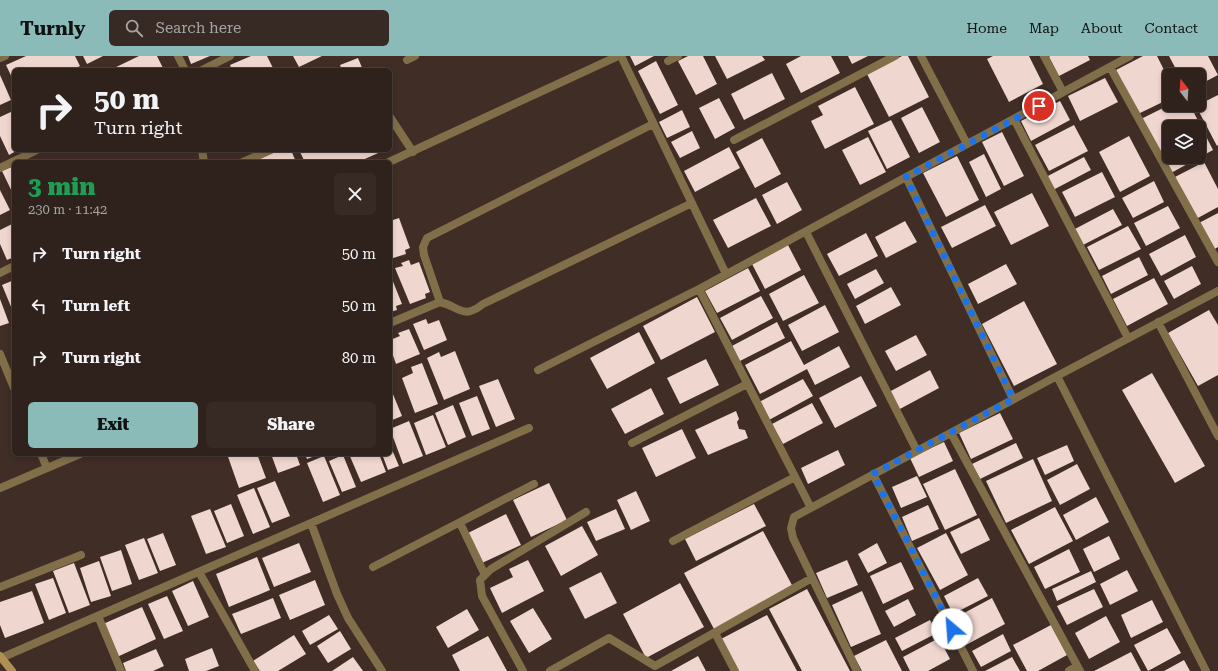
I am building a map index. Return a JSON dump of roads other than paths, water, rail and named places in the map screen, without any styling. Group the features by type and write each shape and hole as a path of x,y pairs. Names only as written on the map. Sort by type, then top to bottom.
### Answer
{"street":[{"path":"0,58 5,56"},
{"path":"178,56 184,68"},
{"path":"206,68 230,56"},
{"path":"407,60 415,56"},
{"path":"392,161 620,56 726,274"},
{"path":"668,61 678,56"},
{"path":"734,140 895,56"},
{"path":"921,56 967,144"},
{"path":"1044,56 1064,92"},
{"path":"538,370 699,289 1130,56"},
{"path":"1110,67 1218,262"},
{"path":"1014,119 1128,338"},
{"path":"392,120 413,152"},
{"path":"440,302 424,255 423,247 427,238 654,124"},
{"path":"16,160 33,152"},
{"path":"248,160 266,152"},
{"path":"0,168 12,162"},
{"path":"906,177 1013,399"},
{"path":"392,322 440,302 466,313 476,310 483,304 692,203"},
{"path":"806,232 917,451"},
{"path":"0,272 12,267"},
{"path":"699,289 811,508"},
{"path":"857,671 793,538 791,528 794,517 1218,291"},
{"path":"1158,322 1218,436"},
{"path":"0,354 12,383"},
{"path":"1057,376 1206,671"},
{"path":"632,443 747,384"},
{"path":"12,671 1,657 529,428"},
{"path":"951,433 1079,669 1069,671"},
{"path":"42,456 47,468"},
{"path":"0,488 75,456"},
{"path":"873,474 973,671"},
{"path":"673,541 795,477"},
{"path":"373,567 534,484"},
{"path":"523,671 482,596 480,580 491,569 586,512"},
{"path":"460,522 485,575"},
{"path":"311,523 337,594 348,618 382,671"},
{"path":"0,586 81,555"},
{"path":"199,572 255,671"},
{"path":"550,671 609,638 655,666 812,578"},
{"path":"98,616 122,671"},
{"path":"715,632 735,671"}]}
